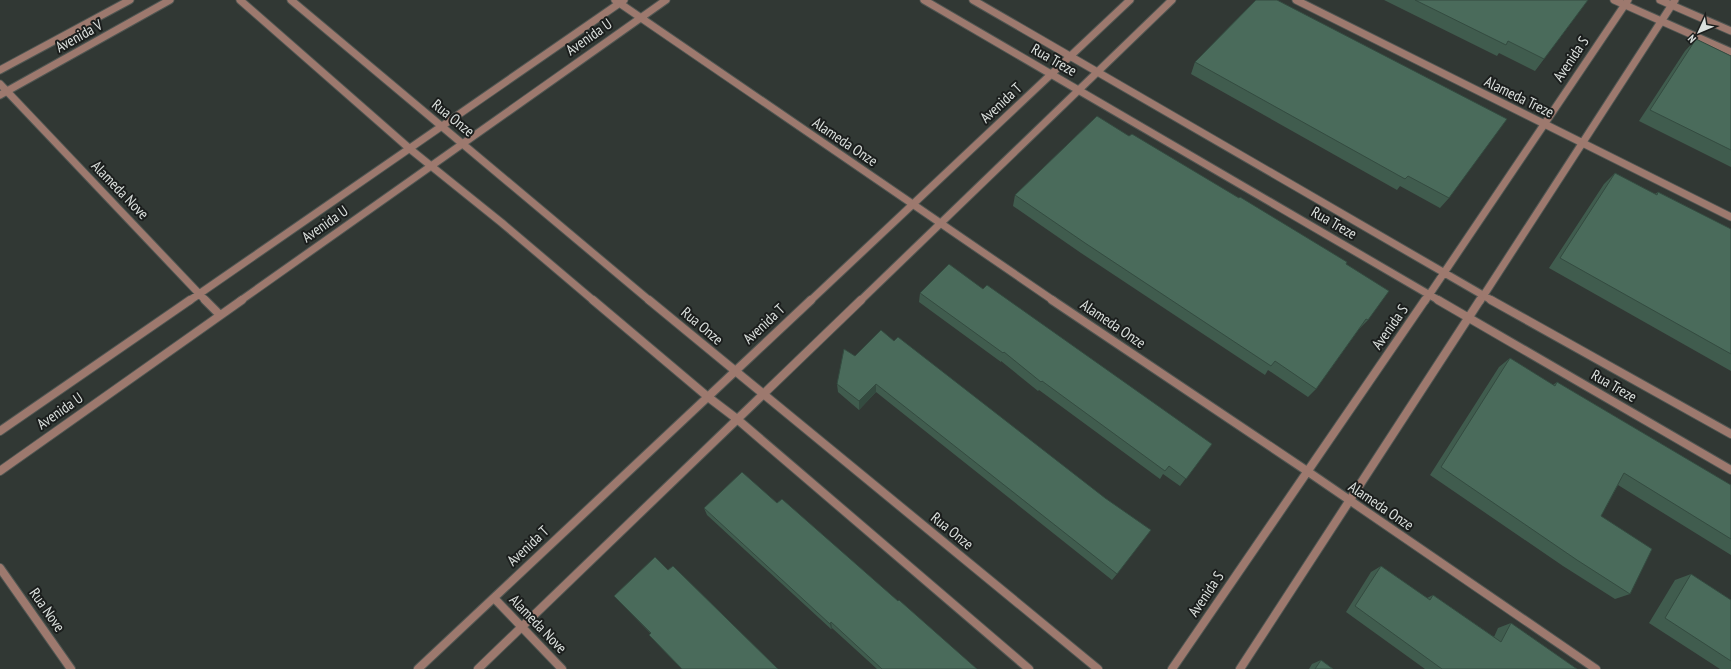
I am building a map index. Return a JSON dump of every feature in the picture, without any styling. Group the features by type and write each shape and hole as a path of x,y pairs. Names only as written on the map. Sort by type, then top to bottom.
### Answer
{"street":[{"name":"Avenida V","path":"0,70 130,0"},
{"name":"Avenida V","path":"3,93 170,0"},
{"path":"240,0 430,166 502,223 708,397 737,419 1029,669"},
{"name":"Rua Onze","path":"291,0 734,371 1098,669"},
{"name":"Avenida U","path":"0,471 666,0"},
{"name":"Rua Treze","path":"924,0 1731,470"},
{"name":"Rua Treze","path":"973,0 1484,295 1731,434"},
{"name":"Avenida T","path":"418,669 1130,0"},
{"path":"478,669 737,419 764,395 1172,0"},
{"name":"Alameda Treze","path":"1296,0 1731,217"},
{"path":"1614,0 1627,2 1662,21 1731,52"},
{"path":"1660,0 1674,3 1731,31"},
{"name":"Avenida U","path":"0,431 442,127 620,1"},
{"name":"Alameda Onze","path":"620,1 640,18 912,205 1307,471 1596,669"},
{"name":"Avenida S","path":"1172,669 1627,2"},
{"path":"1240,669 1674,3"},
{"name":"Alameda Nove","path":"0,84 3,93 220,315"},
{"name":"Rua Nove","path":"0,568 71,669"},
{"name":"Alameda Nove","path":"494,598 562,669"}],"building":[{"path":"1256,0 1277,0 1507,119 1449,198 1408,176 1405,179 1195,62"},
{"path":"1415,0 1588,0 1544,59 1508,41 1506,45"},
{"path":"1696,39 1731,56 1731,150 1650,110"},
{"path":"1097,116 1129,136 1132,134 1239,198 1240,197 1347,262 1346,264 1389,291 1368,320 1366,319 1316,389 1275,361 1271,366 1015,195"},
{"path":"1615,173 1657,195 1658,192 1731,229 1731,354 1560,258"},
{"path":"949,264 983,289 987,285 1212,444 1186,479 1169,466 1165,471 1042,381 1041,382 1004,352 1003,353 920,293"},
{"path":"881,330 894,341 898,337 1105,498 1151,530 1117,574 876,384 859,401 837,384 844,349 855,356"},
{"path":"1510,358 1555,386 1557,382 1731,485 1731,539 1624,473 1601,516 1652,549 1630,594 1577,560 1441,467"},
{"path":"742,472 777,503 782,499 977,669 882,669 831,622 830,624 704,508"},
{"path":"655,557 668,570 673,566 778,669 682,669 649,635 651,633 614,596"},
{"path":"1381,566 1430,600 1433,595 1501,642 1511,623 1577,669 1442,669 1355,606"},
{"path":"1691,574 1731,600 1731,661 1665,618"},
{"path":"1321,660 1333,669 1315,669"}]}
